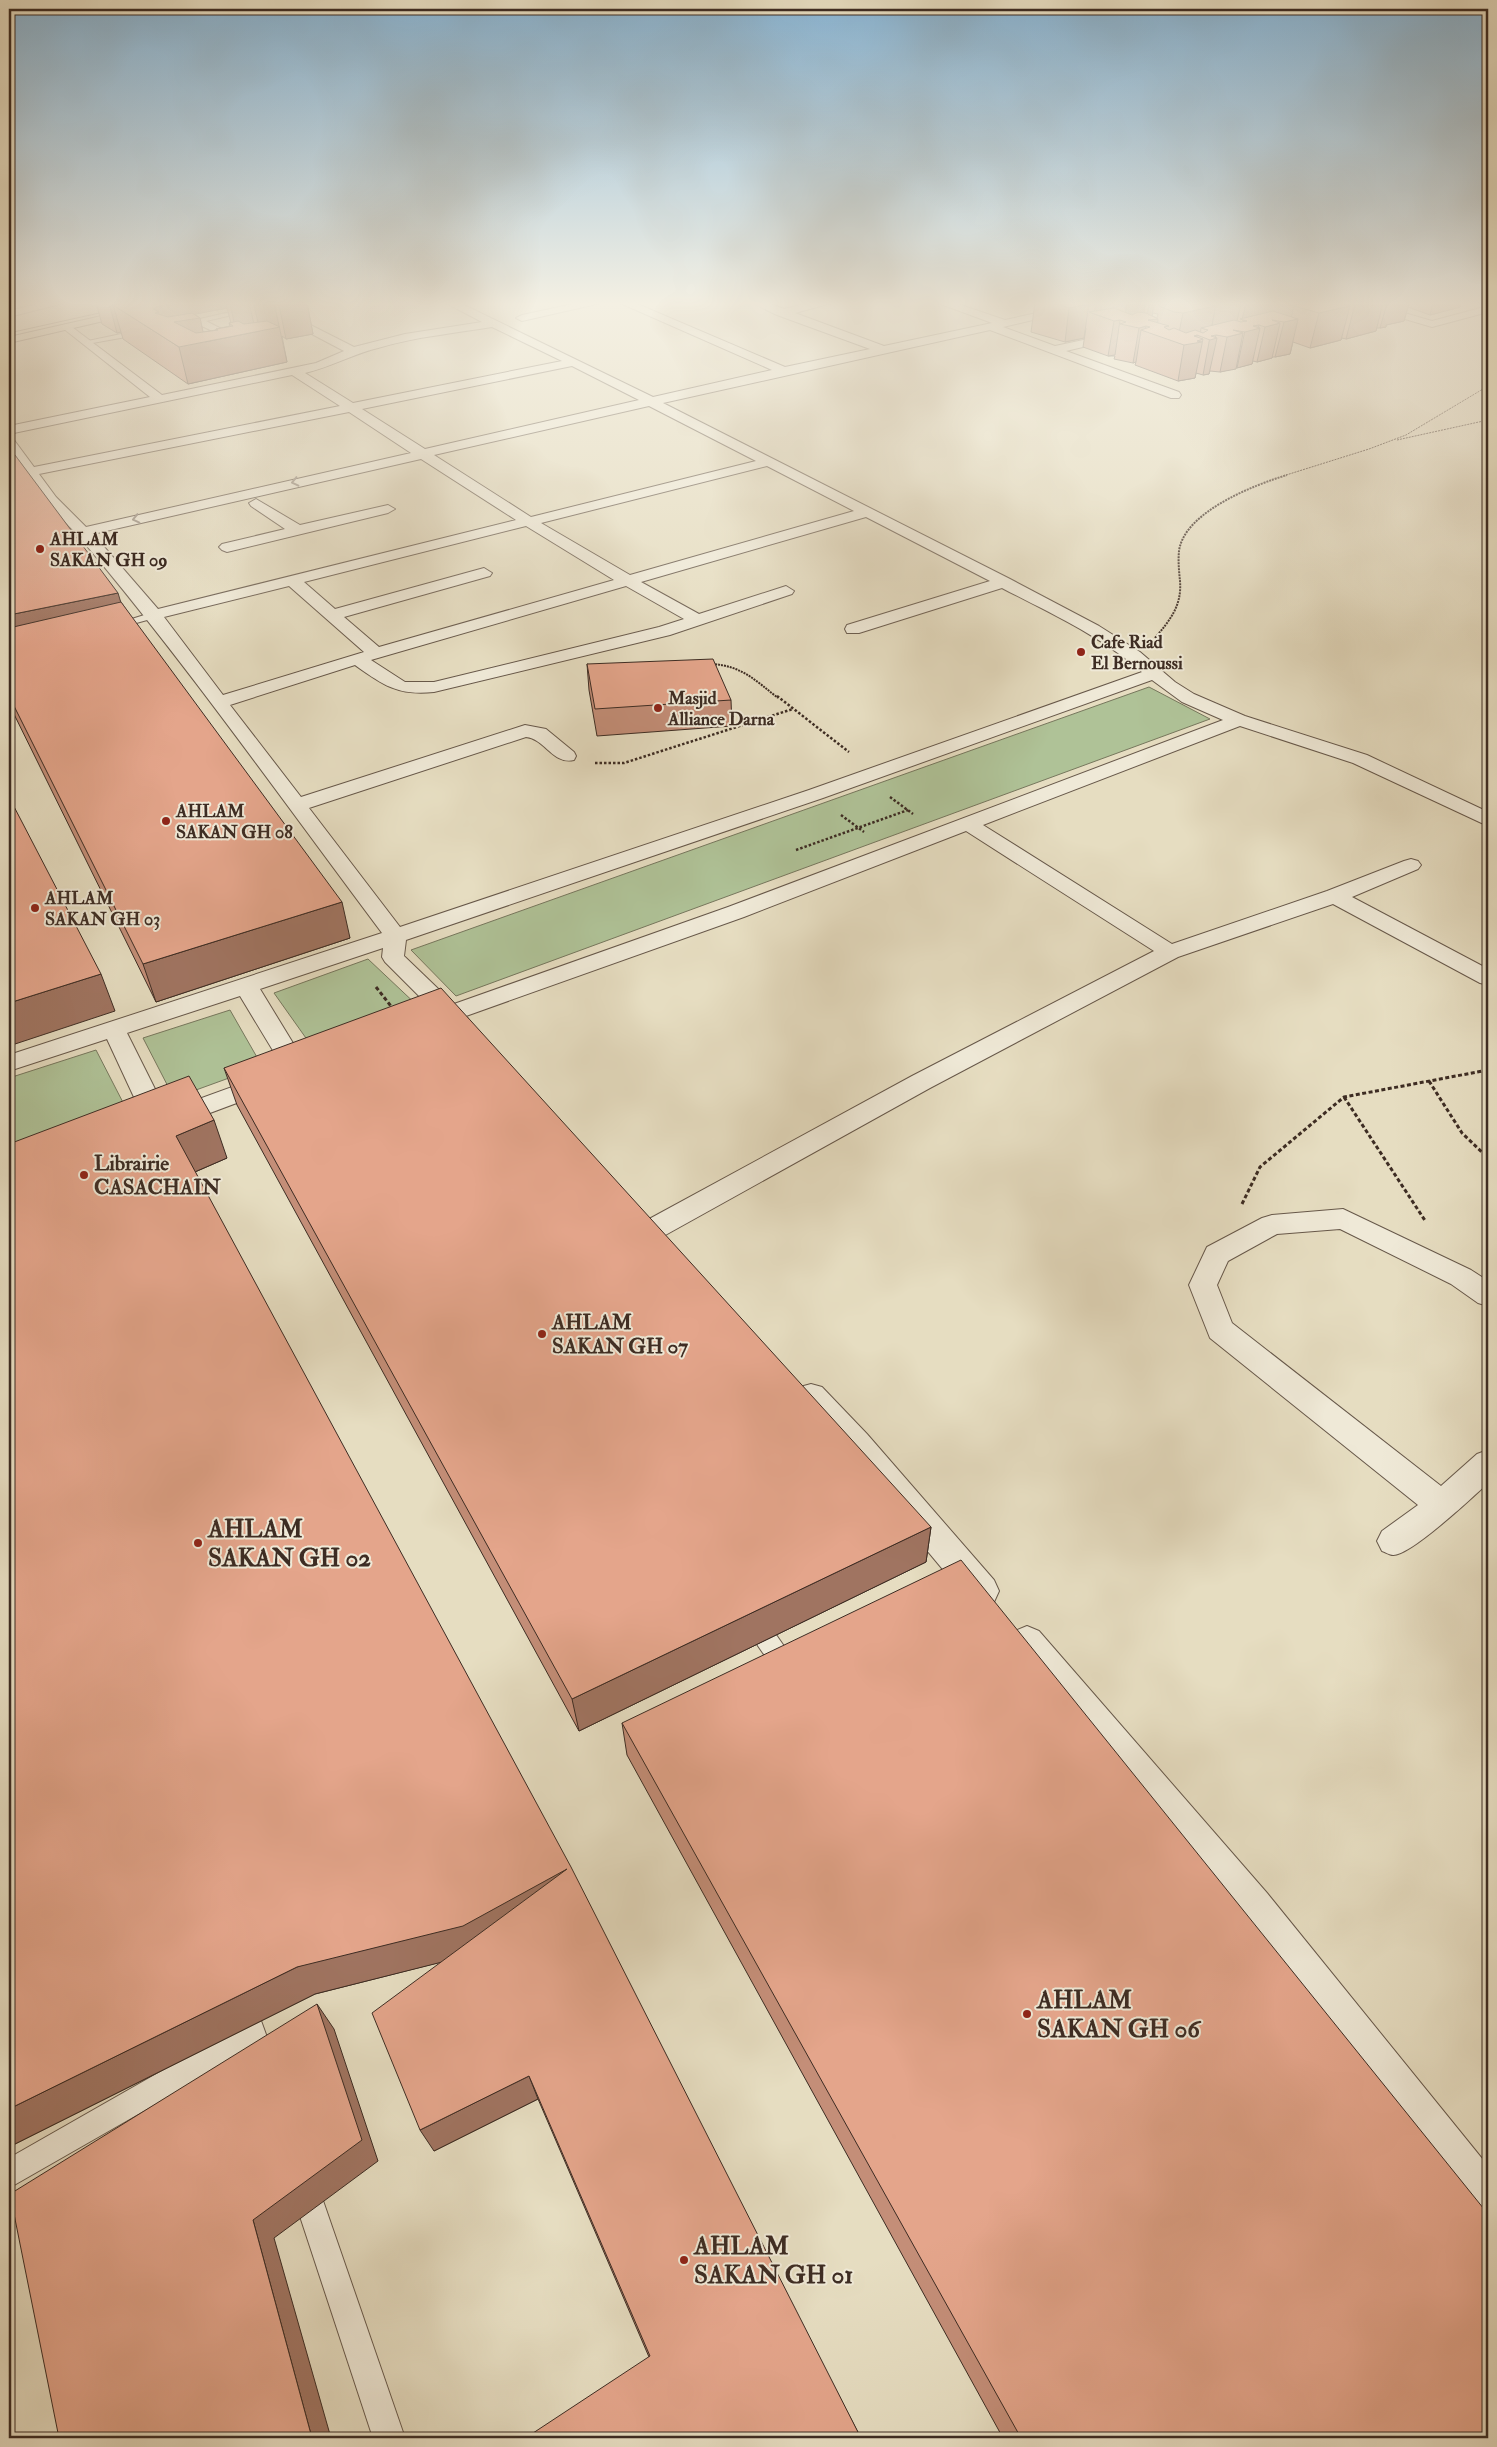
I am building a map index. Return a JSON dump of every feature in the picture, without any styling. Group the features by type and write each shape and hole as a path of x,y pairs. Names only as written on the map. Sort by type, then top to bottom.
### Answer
{"street":[{"path":"9,430 71,417"},
{"path":"290,417 20,462 51,500 87,537 154,615 220,702 395,936 393,957 450,1013 476,1042"},
{"path":"367,417 528,522 626,582 698,620"},
{"path":"87,537 421,453 578,417"},
{"path":"87,537 256,503 632,417"},
{"path":"678,417 1004,582 1093,630 1134,656 1169,686 1188,698 1239,720 1360,759 1488,820"},
{"path":"154,615 767,462"},
{"path":"256,503 297,530"},
{"path":"227,547 388,509"},
{"path":"220,702 376,653 867,512"},
{"path":"332,615 484,573"},
{"path":"293,581 376,653"},
{"path":"853,628 1004,582"},
{"path":"357,659 400,688 416,690 664,631 786,591"},
{"path":"9,1063 246,986 271,973 395,936 876,772 1155,673"},
{"path":"405,1022 450,1013 736,912 1239,720"},
{"path":"297,805 526,731 539,733 567,756"},
{"path":"968,824 1170,952"},
{"path":"650,1231 921,1082 1170,952 1335,896 1411,865"},
{"path":"1335,896 1488,978"},
{"path":"246,986 298,1071"},
{"path":"114,1030 150,1127 323,1061"},
{"path":"629,1210 670,1252"},
{"path":"1442,1505 1220,1330 1203,1285 1217,1254 1272,1225 1342,1219 1461,1277 1488,1295"},
{"path":"794,1380 856,1443 959,1578 1003,1615 1253,1907 1488,2201"},
{"path":"1394,1541 1442,1505 1488,1463"}],"lane":[{"path":"98,630 154,615"},
{"path":"740,1601 801,1677"},
{"path":"236,1987 271,2090"},
{"path":"9,2174 252,2034"},
{"path":"297,2166 389,2438"}],"path":[{"path":"1392,441 1437,417"},
{"path":"1134,656 1155,638 1170,620 1180,602 1179,548 1185,533 1199,519 1223,502 1259,484 1392,441 1488,420"},
{"path":"710,664 739,668 876,772"},
{"path":"567,756 598,764 624,763 793,709"},
{"path":"886,794 914,815"},
{"path":"796,850 908,810"},
{"path":"837,811 865,833"},
{"path":"372,980 405,1022"},
{"path":"1217,1254 1260,1167 1344,1097 1488,1070"},
{"path":"1429,1081 1448,1115 1479,1151 1488,1158"},
{"path":"1344,1097 1429,1228"}],"green space":[{"path":"1149,687 1210,719 456,996 411,950"},
{"path":"368,959 420,1008 313,1048 274,993"},
{"path":"230,1010 262,1066 174,1098 143,1038"},
{"path":"96,1050 131,1118 9,1145 9,1078"}],"building":[{"name":"AHLAM SAKAN GH 09","path":"9,447 118,593 9,615"},
{"name":"AHLAM SAKAN GH 08","path":"121,602 342,902 143,964 9,696 9,628"},
{"path":"713,659 731,700 595,709 587,664"},
{"name":"AHLAM SAKAN GH 03","path":"9,797 101,974 9,1003"},
{"name":"AHLAM SAKAN GH 07","path":"441,988 931,1527 572,1699 224,1068"},
{"name":"AHLAM SAKAN GH 02","path":"189,1076 214,1120 176,1136 571,1867 861,2438 527,2437 650,2356 529,2076 420,2130 372,2013 567,1869 463,1926 297,1967 9,2109 9,1144"},
{"name":"AHLAM SAKAN GH 06","path":"961,1560 1488,2214 1488,2438 1021,2438 622,1723"},
{"path":"317,2004 362,2140 253,2220 312,2438 59,2438 10,2194"}],"place":[{"name":"AHLAM SAKAN GH 09","path":"40,549"},
{"name":"Cafe Riad El Bernoussi","path":"1081,652"},
{"name":"Masjid Alliance Darna","path":"658,708"},
{"name":"AHLAM SAKAN GH 08","path":"166,821"},
{"name":"AHLAM SAKAN GH 03","path":"35,908"},
{"name":"Librairie CASACHAIN","path":"84,1175"},
{"name":"AHLAM SAKAN GH 07","path":"542,1334"},
{"name":"AHLAM SAKAN GH 02","path":"198,1543"},
{"name":"AHLAM SAKAN GH 06","path":"1027,2014"},
{"name":"AHLAM SAKAN GH 01","path":"684,2260"}]}
